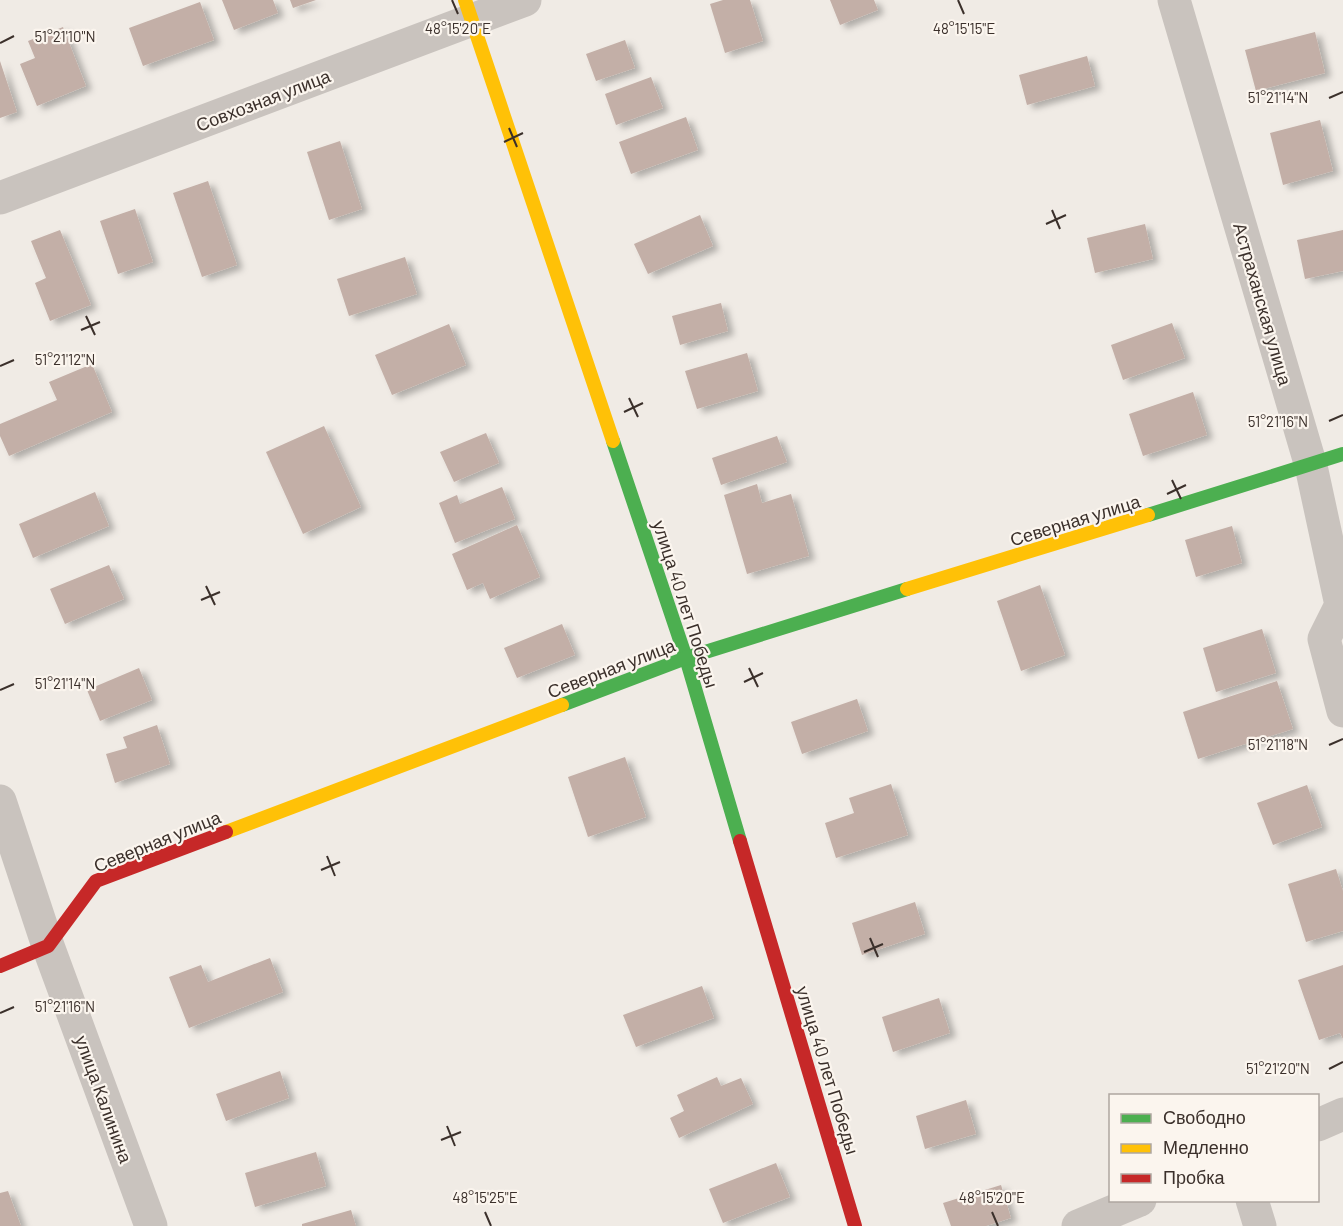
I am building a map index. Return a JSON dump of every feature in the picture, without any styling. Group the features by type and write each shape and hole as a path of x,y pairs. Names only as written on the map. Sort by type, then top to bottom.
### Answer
{"street":[{"name":"Совхозная улица","path":"0,198 469,10 525,0"},
{"name":"Астраханская улица","path":"1174,0 1311,466 1341,605 1324,639 1343,711"},
{"name":"улица 40 лет Победы","path":"469,10 686,658 855,1226"},
{"name":"Северная улица","path":"48,946 96,881 686,658 1311,466 1343,454"},
{"name":"улица Калинина","path":"0,801 48,946 151,1226"},
{"path":"0,966 48,946"},
{"path":"1319,1124 1343,1114"},
{"path":"1078,1226 1135,1202"},
{"path":"1253,1202 1260,1226"}],"building":[{"path":"222,0 273,0 278,13 234,30"},
{"path":"290,0 316,0 293,8"},
{"path":"723,0 750,0 763,41 725,53 710,4"},
{"path":"830,0 874,0 878,10 840,25"},
{"path":"200,2 214,40 143,66 129,28"},
{"path":"63,27 86,86 37,106 20,64 35,58 28,41"},
{"path":"1315,32 1325,73 1256,91 1245,50"},
{"path":"625,40 635,68 596,81 586,54"},
{"path":"1087,56 1095,86 1027,105 1019,75"},
{"path":"0,61 17,112 0,118"},
{"path":"651,77 663,108 616,125 605,94"},
{"path":"686,117 698,150 631,174 619,142"},
{"path":"1320,120 1333,171 1283,185 1270,133"},
{"path":"340,141 362,209 329,220 307,152"},
{"path":"208,181 237,265 202,277 173,193"},
{"path":"135,209 153,262 118,274 100,221"},
{"path":"700,215 713,246 648,274 634,244"},
{"path":"1145,224 1153,259 1095,273 1087,238"},
{"path":"60,230 91,305 50,321 35,283 46,278 31,241"},
{"path":"1343,230 1343,271 1305,279 1297,240"},
{"path":"405,257 417,294 349,316 337,279"},
{"path":"721,303 728,331 680,345 672,316"},
{"path":"1172,323 1185,358 1123,380 1111,345"},
{"path":"449,324 466,365 392,395 375,355"},
{"path":"747,353 758,391 697,409 685,371"},
{"path":"92,364 112,412 9,456 0,436 0,424 57,400 49,382"},
{"path":"1193,392 1207,435 1143,456 1129,414"},
{"path":"324,426 361,507 303,534 266,452"},
{"path":"486,433 499,463 454,482 440,452"},
{"path":"777,436 787,462 721,485 712,458"},
{"path":"757,484 762,503 791,494 809,556 747,574 724,495"},
{"path":"502,487 515,519 455,543 439,503 457,495 460,504"},
{"path":"95,492 109,526 33,558 19,524"},
{"path":"517,525 540,577 490,599 483,583 467,590 452,554"},
{"path":"1232,526 1242,563 1196,577 1185,540"},
{"path":"109,565 124,599 65,624 50,589"},
{"path":"1040,585 1065,655 1021,671 997,601"},
{"path":"562,624 575,655 517,678 504,648"},
{"path":"1262,629 1276,673 1216,692 1203,648"},
{"path":"139,668 152,700 100,721 87,690"},
{"path":"1277,681 1293,729 1198,759 1183,712"},
{"path":"857,699 868,731 802,754 791,722"},
{"path":"157,725 170,764 115,783 106,754 127,748 123,737"},
{"path":"625,757 646,817 588,837 568,777"},
{"path":"891,784 908,835 836,858 825,823 854,813 849,798"},
{"path":"1307,785 1322,827 1273,845 1257,803"},
{"path":"1336,869 1343,891 1343,931 1306,942 1288,884"},
{"path":"915,902 925,934 862,955 852,923"},
{"path":"270,958 283,992 189,1028 169,977 201,965 208,982"},
{"path":"1343,965 1343,1039 1340,1033 1319,1040 1298,980"},
{"path":"702,986 714,1018 636,1047 623,1015"},
{"path":"939,998 950,1033 893,1052 882,1017"},
{"path":"280,1071 289,1098 226,1121 216,1094"},
{"path":"717,1077 721,1086 741,1078 753,1104 679,1138 670,1118 684,1111 677,1095"},
{"path":"966,1100 976,1134 925,1149 916,1116"},
{"path":"316,1152 326,1186 255,1207 245,1173"},
{"path":"776,1163 790,1197 723,1223 709,1189"},
{"path":"1001,1185 1011,1218 986,1226 951,1226 943,1203"},
{"path":"8,1191 21,1226 0,1226 0,1193"},
{"path":"351,1210 356,1226 302,1226 302,1224"}],"traffic: fast":[{"path":"613,441 686,658 740,841"},
{"path":"1148,515 1343,454"},
{"path":"562,705 686,658 907,589"}],"traffic: slow":[{"path":"465,0 613,441"},
{"path":"907,589 1148,515"},
{"path":"226,832 562,705"}],"traffic: jam":[{"path":"0,966 48,946 96,881 226,832"},
{"path":"740,841 855,1226"}]}
